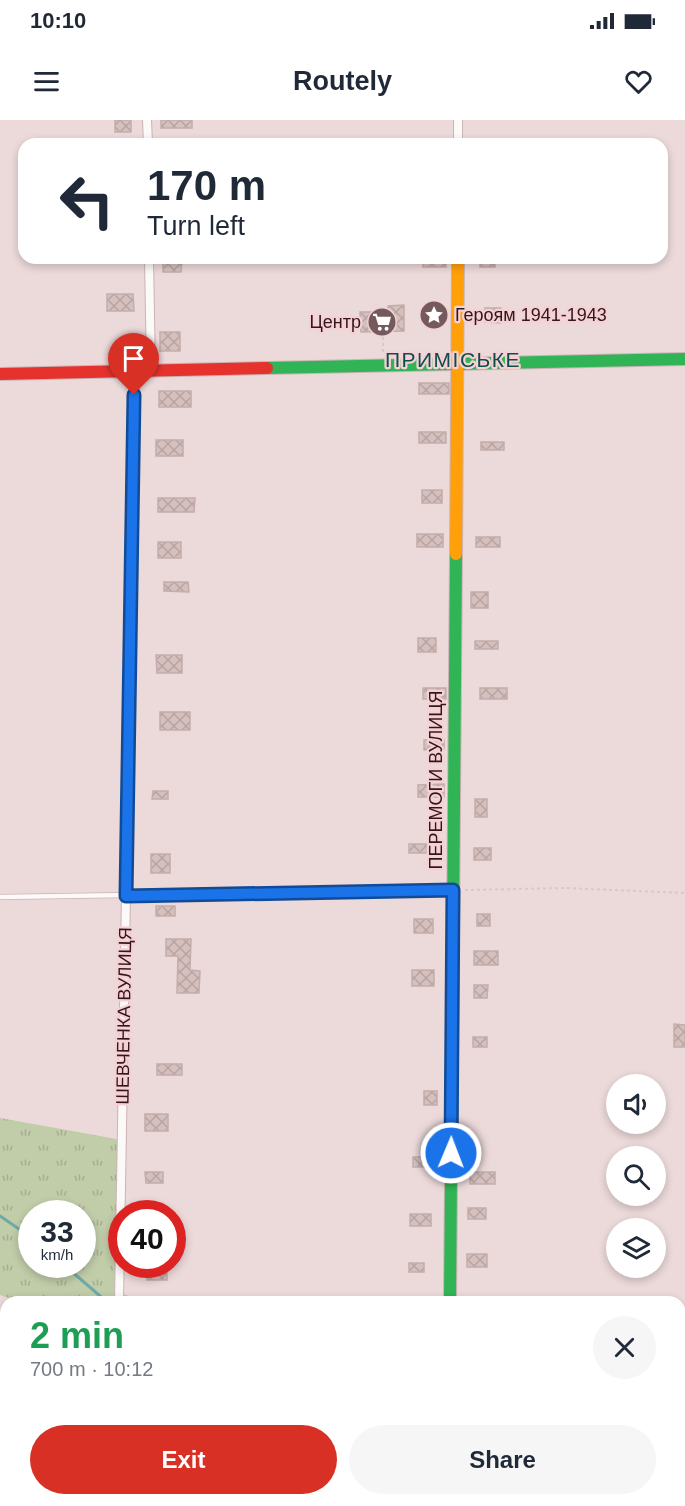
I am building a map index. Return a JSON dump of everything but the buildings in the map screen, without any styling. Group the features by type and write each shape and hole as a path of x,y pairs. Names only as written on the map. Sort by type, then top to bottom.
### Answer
{"street":[{"path":"147,120 148,138"},
{"path":"458,120 458,138"},
{"path":"149,264 151,370"},
{"name":"ПЕРЕМОГИ ВУЛИЦЯ","path":"450,1296 458,264"},
{"path":"0,374 685,359"},
{"name":"ШЕВЧЕНКА ВУЛИЦЯ","path":"119,1296 135,371"}],"lane":[{"path":"0,897 453,890"}],"path":[{"path":"382,331 383,366"},
{"path":"453,890 565,888 685,893"}],"green space":[{"path":"0,1118 122,1140 121,1200 108,1200 108,1278 119,1278 119,1293 129,1296 0,1295"}],"waterway":[{"path":"0,1216 18,1228"},
{"path":"79,1278 100,1296"}],"traffic: fast":[{"path":"267,368 685,359"},
{"path":"450,1296 456,554"}],"traffic: slow":[{"path":"456,554 458,264"}],"traffic: jam":[{"path":"0,374 267,368"}],"place":[{"name":"Героям 1941-1943","path":"434,315"},
{"name":"Центр","path":"382,322"}],"district":[{"name":"ПРИМІСЬКЕ","path":"453,359"}],"route":[{"path":"134,395 126,896 453,890 451,1153"}]}
